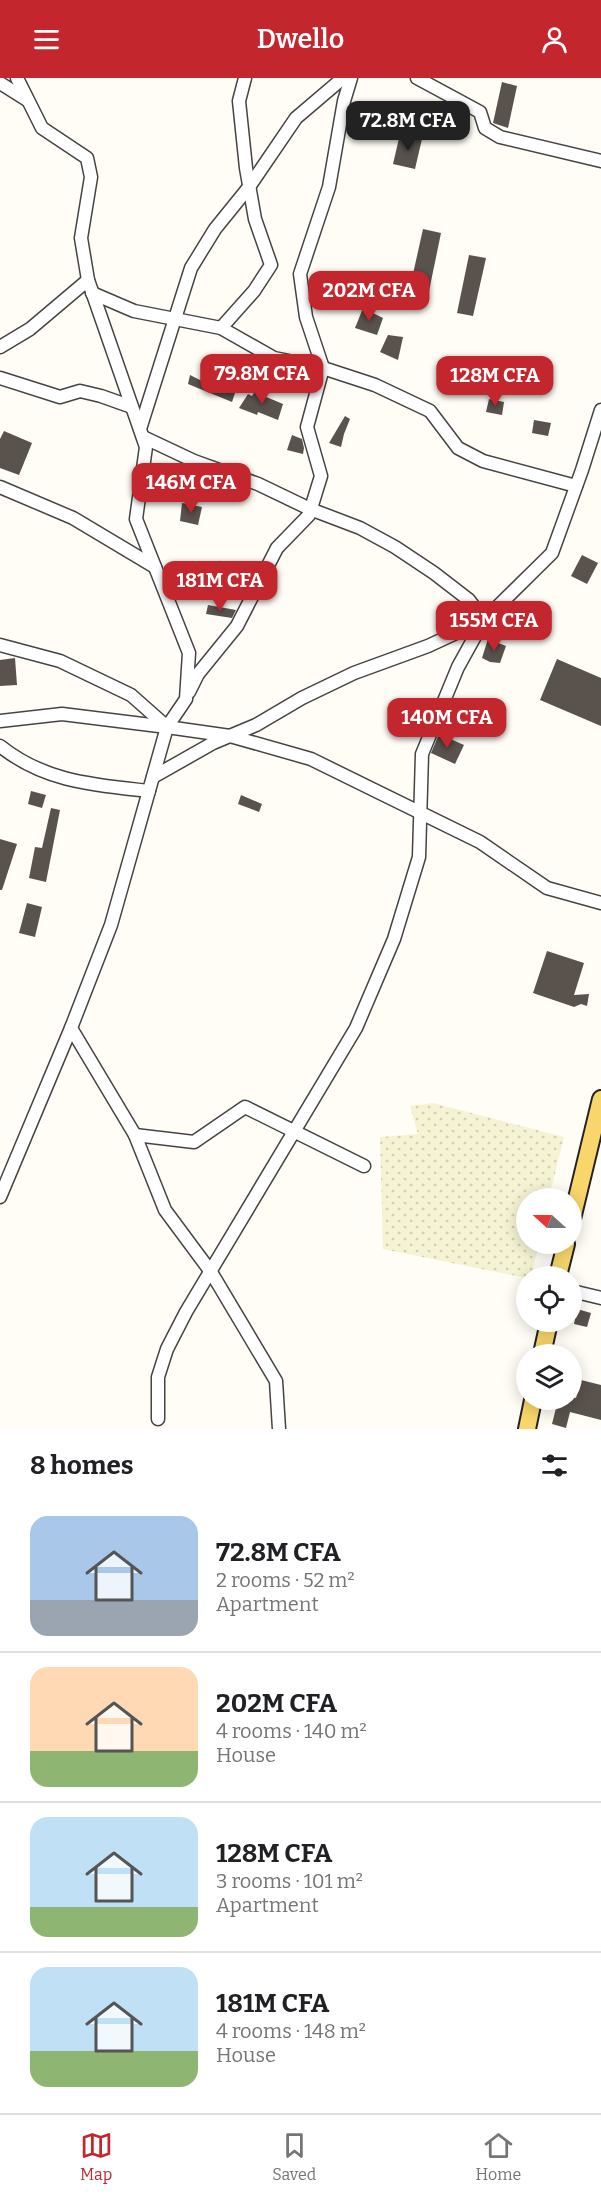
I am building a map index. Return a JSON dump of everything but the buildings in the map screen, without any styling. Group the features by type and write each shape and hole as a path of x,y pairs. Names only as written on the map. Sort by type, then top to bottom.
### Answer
{"main road":[{"path":"579,1188 601,1099"},
{"path":"527,1429 531,1410"}],"street":[{"path":"17,78 42,128 87,158 91,177 81,238 88,280 146,447 136,519 189,653 186,699"},
{"path":"221,328 254,291 271,265 255,219 249,187 238,101 245,78"},
{"path":"141,433 191,268 215,229 249,187 296,118 343,78"},
{"path":"0,1197 71,1028 111,925 167,727 186,699 198,674 237,626 277,548 309,515 321,476 307,427 323,368 306,317 300,274 329,187 344,101 351,78"},
{"path":"417,78 480,112 485,128 500,137 601,161"},
{"path":"0,83 27,100"},
{"path":"0,347 30,329 88,280"},
{"path":"92,293 134,311 221,328 274,358 323,368 375,385 430,411 458,448 483,461 576,486"},
{"path":"0,378 60,397 80,391 132,406"},
{"path":"158,1419 158,1377 167,1349 186,1312 356,1028 394,939 419,857 422,754 458,667 484,620 552,553 601,410"},
{"path":"141,433 194,461 258,484 310,509 360,528 395,547 469,600 484,620"},
{"path":"0,487 74,518 155,567"},
{"path":"153,777 213,743 256,725 302,698 354,672 428,646 484,620"},
{"path":"0,645 60,661 131,695 167,727"},
{"path":"0,721 62,714 231,736 311,759 480,842 547,888 601,903"},
{"path":"0,746 44,773 98,786 149,791"},
{"path":"71,1028 135,1135 165,1210 211,1272 276,1381 279,1429"},
{"path":"135,1135 194,1142 245,1107 364,1166"},
{"path":"582,1293 601,1298"}],"shaded area":[{"path":"433,1103 564,1137 551,1188 516,1188 516,1254 536,1254 534,1266 516,1266 516,1276 383,1249 380,1137 418,1134 410,1106"}]}
